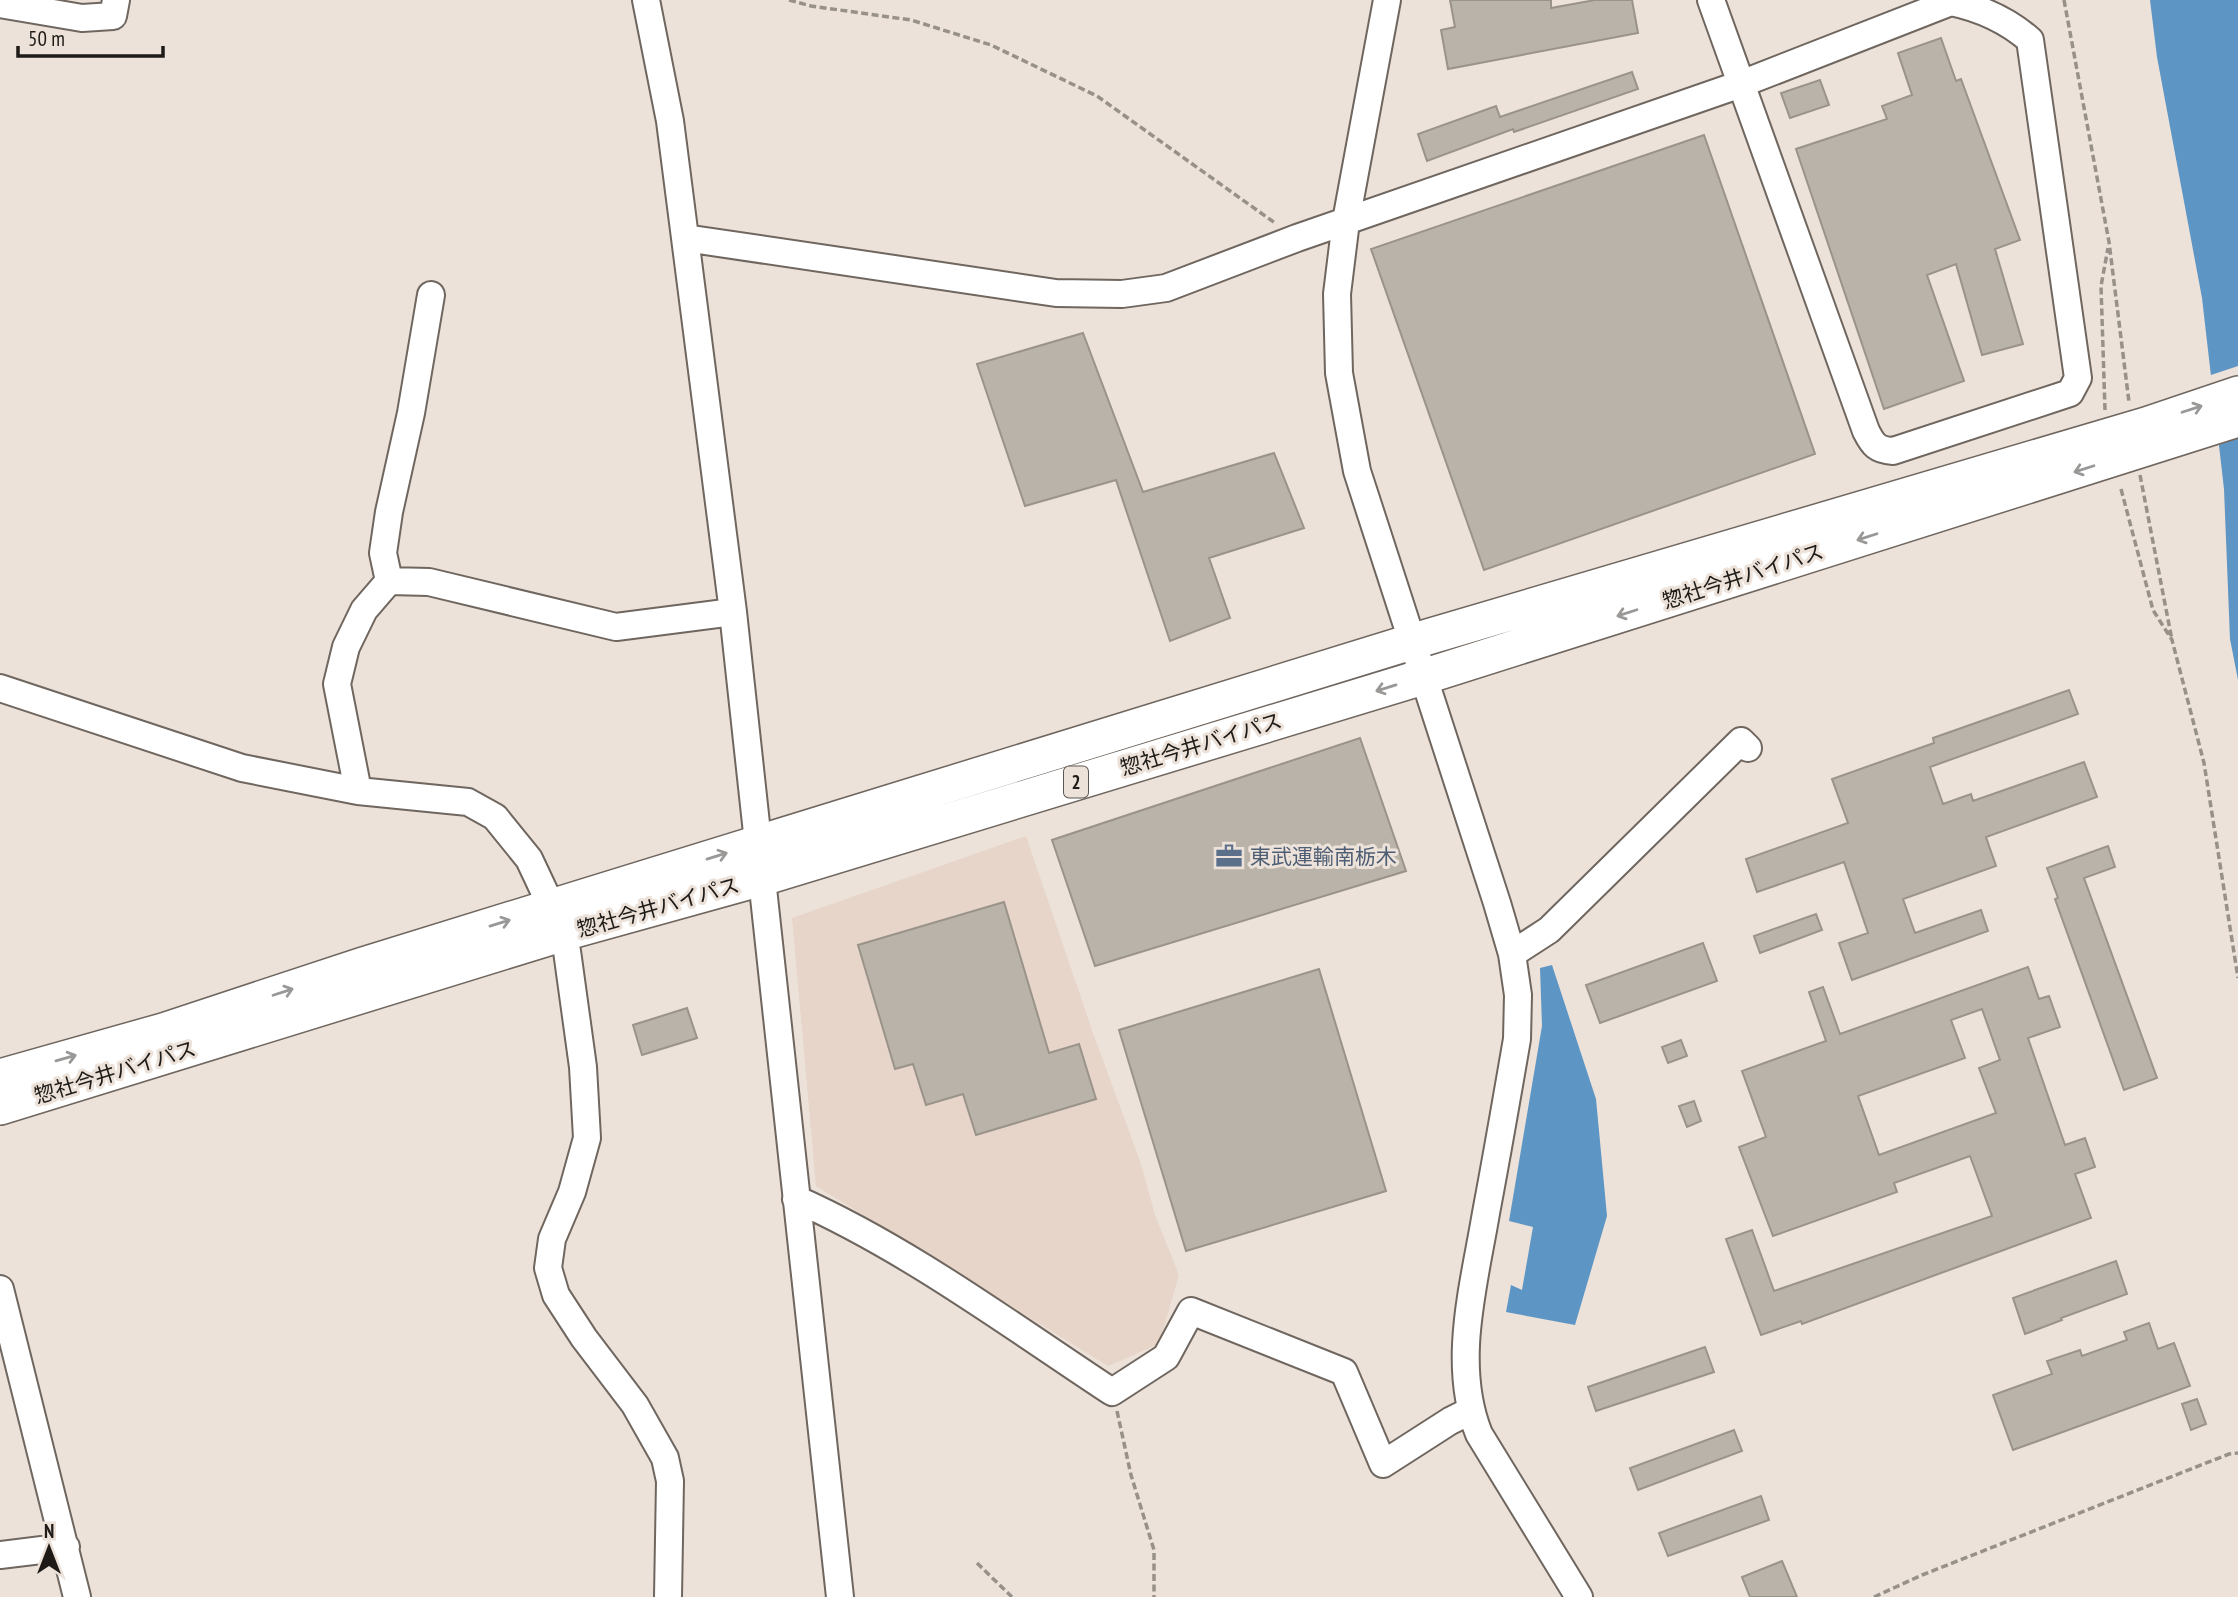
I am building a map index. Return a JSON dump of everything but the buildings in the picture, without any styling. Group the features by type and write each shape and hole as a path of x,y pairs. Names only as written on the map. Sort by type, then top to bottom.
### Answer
{"main road":[{"name":"惣社今井バイパス","path":"0,1107 564,933 762,877 1426,676 2238,394"},
{"name":"惣社今井バイパス","path":"0,1077 163,1031 758,842 1414,641 2134,432 2238,419"}],"street":[{"path":"0,4 82,18 113,16 116,0"},
{"path":"646,0 670,121 733,612 840,1597"},
{"path":"1387,0 1346,221 1337,294 1339,373 1357,471 1426,676 1512,954 1518,995 1517,1039 1469,1311 1466,1388 1470,1411 1479,1434 1579,1597"},
{"path":"685,238 1056,293 1122,294 1166,288 1297,238 1741,84 1951,2 1969,5 2012,25 2030,40 2078,378 2070,393 1893,451 1881,451 1873,446 1866,431 1741,84 1711,0"},
{"path":"389,581 383,553 389,512 411,413 431,295"},
{"path":"358,790 337,684 346,647 363,610 389,581 429,582 616,627 733,612"},
{"path":"0,688 242,768 358,790 468,802 495,817 529,859 545,893"},
{"path":"1512,954 1549,930 1741,741 1748,748"},
{"path":"567,951 583,1067 587,1139 572,1192 552,1239 548,1268 556,1295 584,1338 635,1405 664,1458 670,1481 668,1597"},
{"path":"796,1199 845,1221 945,1282 1112,1392 1166,1357 1191,1311 1344,1372 1383,1464 1470,1411"},
{"path":"0,1289 77,1597"},
{"path":"0,1555 66,1547"}],"path":[{"path":"789,0 811,6 911,20 991,45 1097,96 1297,238"},
{"path":"2064,0 2109,242 2134,432"},
{"path":"2109,242 2101,286 2134,432 2172,640 2204,763 2238,978"},
{"path":"2121,489 2153,610 2172,640"},
{"path":"1112,1392 1130,1475 1154,1550 1154,1597"},
{"path":"1874,1597 1986,1549 2238,1453"},
{"path":"978,1563 1012,1597"}],"shaded area":[{"path":"1026,836 1141,1164 1155,1215 1179,1275 1159,1344 1108,1366 816,1186 792,918"}],"water":[{"path":"2150,0 2238,0 2238,680 2230,639 2224,489 2202,298 2157,57"},
{"path":"1552,965 1596,1099 1607,1216 1575,1325 1506,1312 1511,1285 1522,1290 1533,1227 1509,1221 1542,1026 1540,968"}],"pier":[{"path":"2238,366 2238,438 2216,446 2208,376"}],"place":[{"name":"東武運輸南栃木","path":"1229,856"}]}
